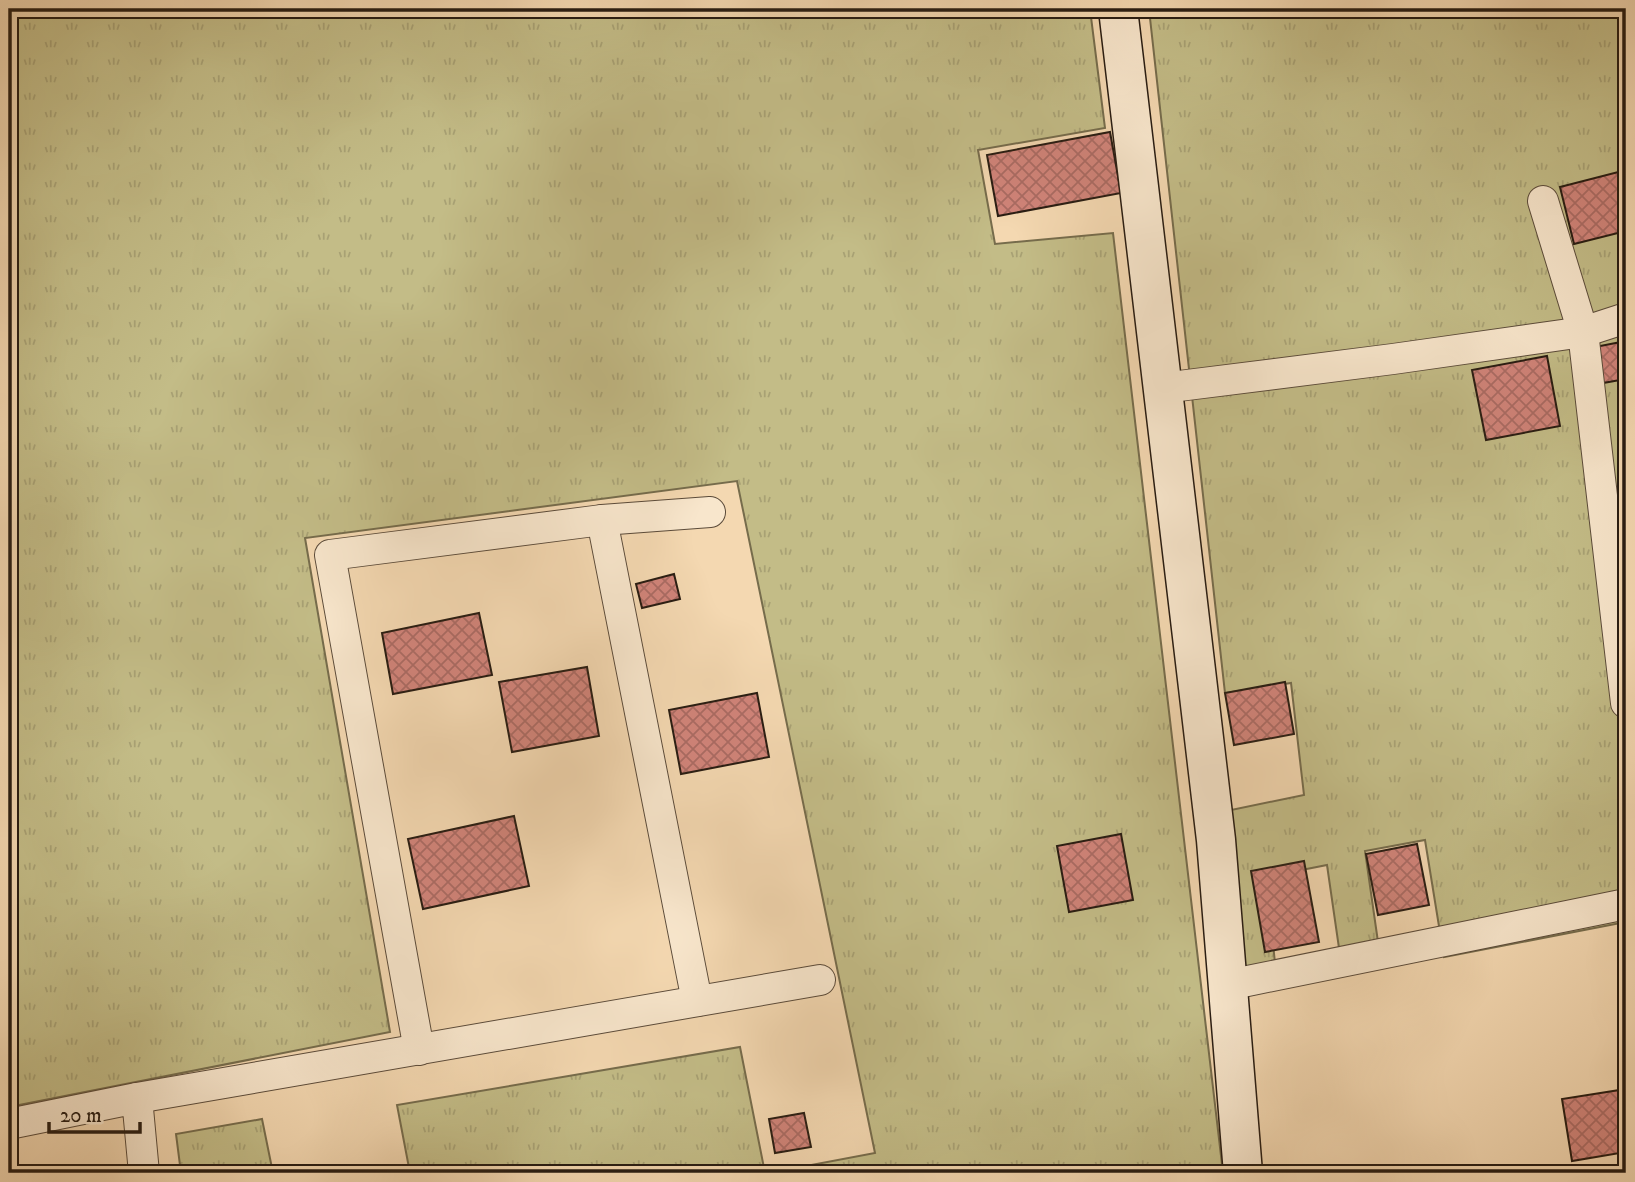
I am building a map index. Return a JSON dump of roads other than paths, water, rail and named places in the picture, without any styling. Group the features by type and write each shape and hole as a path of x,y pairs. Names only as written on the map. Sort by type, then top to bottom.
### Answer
{"street":[{"path":"1118,9 1216,840 1243,1173"},
{"path":"1543,201 1583,332 1624,661 1626,703"},
{"path":"1163,388 1583,332 1626,318"},
{"path":"419,1050 330,555 602,520 709,512"},
{"path":"602,520 697,1001"},
{"path":"1228,985 1626,904"},
{"path":"9,1124 137,1098 820,980"},
{"path":"137,1098 144,1173"}]}
